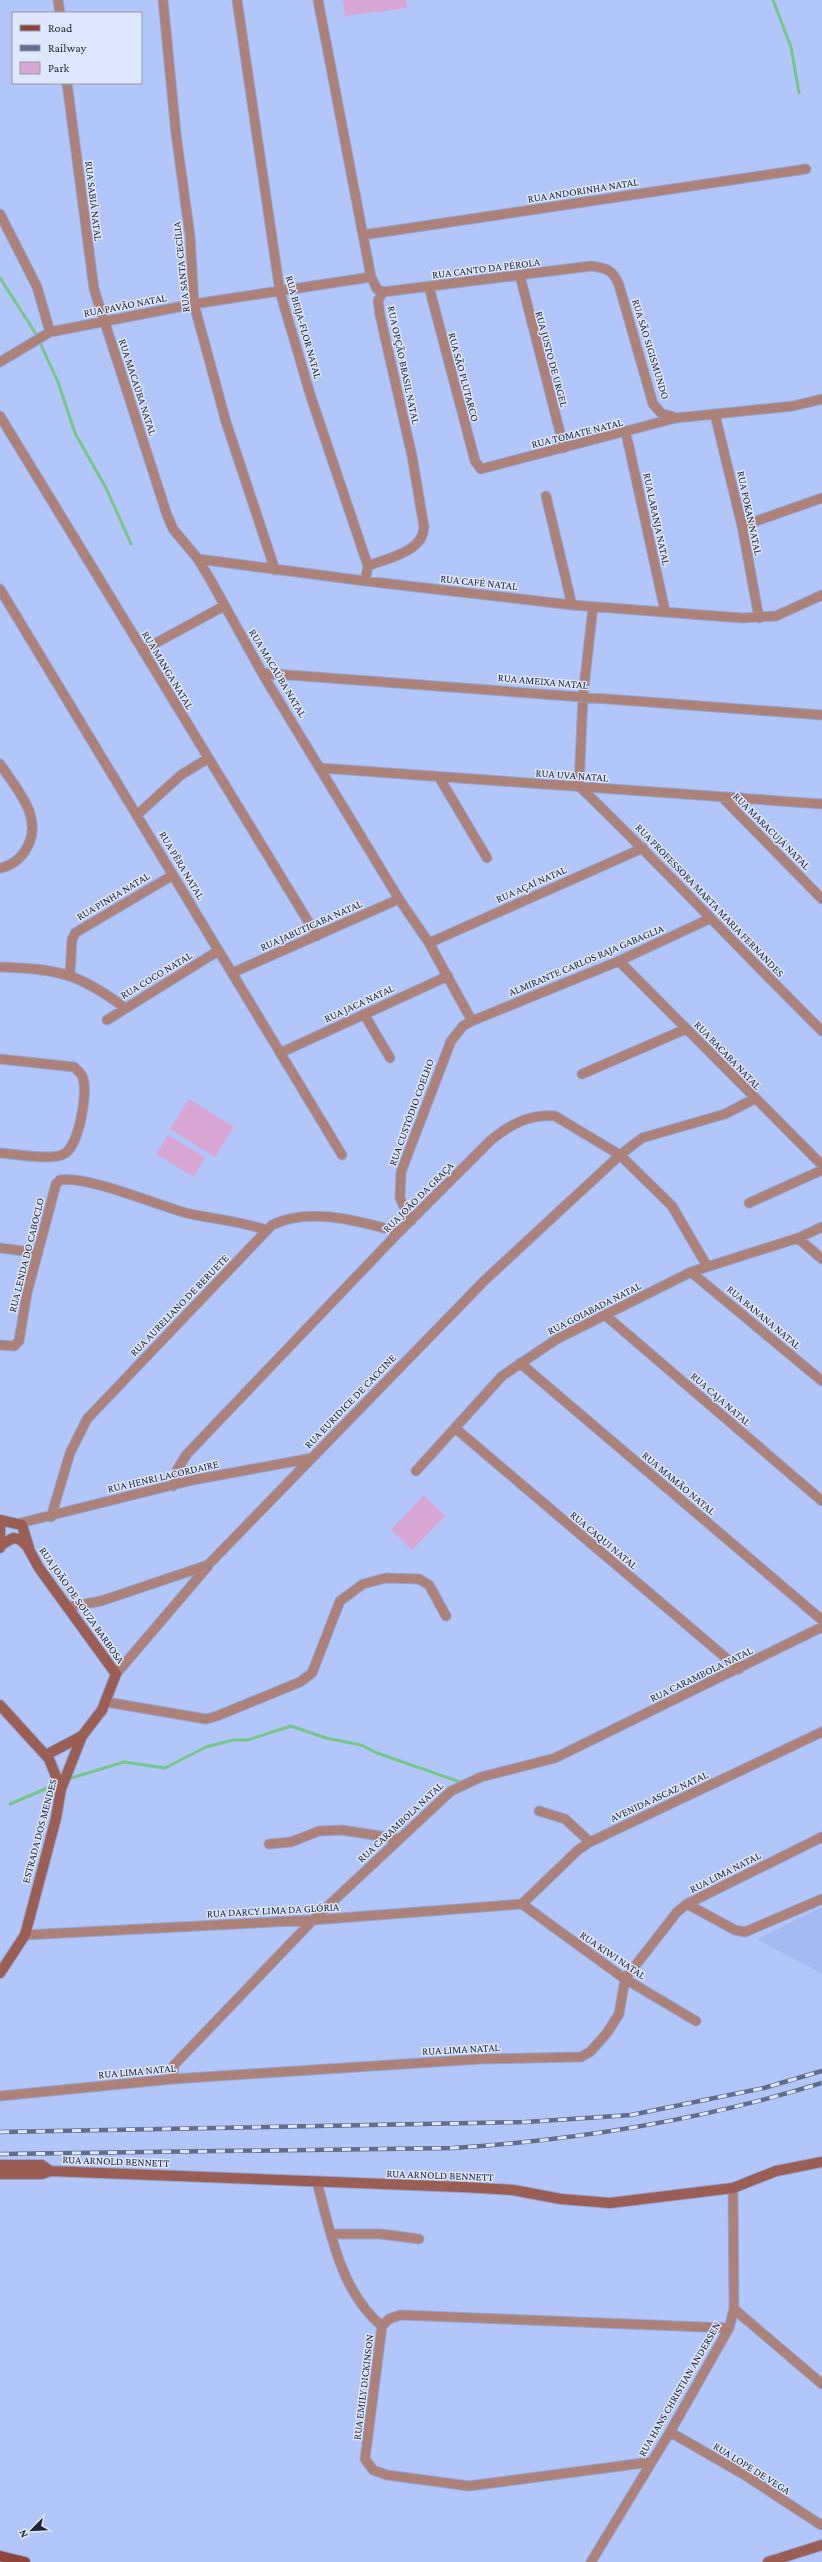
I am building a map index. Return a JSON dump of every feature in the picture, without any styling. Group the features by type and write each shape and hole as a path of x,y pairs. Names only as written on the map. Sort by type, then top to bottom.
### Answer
{"main road":[{"path":"0,2556 25,2562"}],"street":[{"path":"58,0 60,12"},
{"name":"RUA SANTA CECÍLIA","path":"163,0 176,134 190,236 194,304 226,422 276,570"},
{"name":"RUA BEIJA-FLOR NATAL","path":"237,0 280,292 311,397 368,566 365,581"},
{"name":"RUA OPÇÃO BRASIL NATAL","path":"318,0 371,277 376,289 383,292 378,301 380,315 391,355 418,487 423,537 409,549 368,566"},
{"name":"RUA SABIÁ NATAL","path":"67,84 91,274 104,320"},
{"name":"RUA ANDORINHA NATAL","path":"363,235 806,169"},
{"path":"0,214 37,287 50,332"},
{"name":"RUA CANTO DA PÉROLA","path":"383,292 591,266"},
{"name":"RUA SÃO SIGISMUNDO","path":"591,266 606,267 614,273 653,404 661,413 676,418 715,415 793,406 822,399"},
{"name":"RUA JUSTO DE URGEL","path":"520,276 564,448"},
{"name":"RUA PAVÃO NATAL","path":"0,362 50,332 104,320 194,304 371,277"},
{"name":"RUA SÃO PLUTARCO","path":"429,287 475,462 483,470"},
{"name":"RUA MACAÚBA NATAL","path":"104,320 167,515 173,529 198,559 262,673 399,899 429,942 472,1021"},
{"name":"RUA POKAN NATAL","path":"715,415 742,526 759,618"},
{"name":"RUA MANGA NATAL","path":"0,416 207,758 317,936"},
{"name":"RUA TOMATE NATAL","path":"483,470 676,418"},
{"name":"RUA LARANJA NATAL","path":"626,432 665,611"},
{"path":"546,496 572,604"},
{"path":"742,526 822,498"},
{"name":"RUA CAFÉ NATAL","path":"198,559 365,581 592,607 759,618 776,616 822,595"},
{"name":"RUA PÊRA NATAL","path":"0,589 70,707 138,814 218,951 342,1154"},
{"path":"142,650 224,606"},
{"path":"579,786 583,696 592,607"},
{"name":"RUA AMEIXA NATAL","path":"262,673 822,715"},
{"path":"138,814 181,775 207,758"},
{"path":"0,764 32,814 33,822 27,848 23,854 14,863 0,868"},
{"name":"RUA UVA NATAL","path":"320,768 822,804"},
{"path":"439,777 487,858"},
{"path":"0,778 10,779"},
{"name":"RUA PROFESSORA MARTA MARIA FERNANDES","path":"579,786 643,848 709,919 822,1031"},
{"name":"RUA MARACUJÁ NATAL","path":"722,797 822,898"},
{"name":"RUA AÇAÍ NATAL","path":"429,942 643,848"},
{"name":"RUA PINHA NATAL","path":"70,974 73,936 81,928 173,875"},
{"name":"RUA JABUTICABA NATAL","path":"232,973 399,899"},
{"name":"ALMIRANTE CARLOS RAJA GABAGLIA","path":"472,1021 619,961 709,919"},
{"name":"RUA COCO NATAL","path":"107,1020 218,951"},
{"name":"RUA BACABA NATAL","path":"619,961 754,1099 822,1165"},
{"path":"0,967 70,974 101,990 125,1008"},
{"name":"RUA JACA NATAL","path":"280,1053 448,976"},
{"path":"364,1014 390,1058"},
{"name":"RUA CUSTÓDIO COELHO","path":"411,1221 400,1198 401,1172 451,1041 463,1026 472,1021"},
{"path":"582,1074 686,1029"},
{"path":"0,1059 74,1066 83,1078 84,1086 79,1126 75,1142 69,1150 53,1156 0,1153"},
{"name":"RUA EURIDICE DE CACCINE","path":"68,1607 126,1593 208,1565 485,1280 620,1156 642,1138 725,1114 754,1099"},
{"name":"RUA JOÃO DA GRAÇA","path":"173,1486 177,1470 187,1454 400,1232 491,1140 507,1127 523,1119 544,1115 555,1116 620,1156 672,1206 707,1266"},
{"path":"749,1203 822,1170"},
{"name":"RUA LENDA DO CABOCLO","path":"0,1345 14,1346 18,1341 38,1252 56,1184 63,1179 116,1190 187,1213 243,1222 266,1230"},
{"name":"RUA AURELIANO DE BERUETE","path":"51,1517 70,1453 87,1419 266,1230 284,1221 326,1217 400,1232"},
{"name":"RUA GOIABADA NATAL","path":"416,1470 482,1396 502,1376 557,1339 691,1272 798,1238 822,1227"},
{"path":"798,1238 822,1259"},
{"path":"0,1248 38,1252"},
{"name":"RUA BANANA NATAL","path":"691,1272 822,1381"},
{"name":"RUA CAJA NATAL","path":"605,1315 822,1501"},
{"name":"RUA MAMÃO NATAL","path":"520,1363 822,1620"},
{"name":"RUA CAQUI NATAL","path":"454,1428 739,1668"},
{"name":"RUA HENRI LACORDAIRE","path":"20,1523 51,1517 173,1486 312,1458"},
{"path":"1,1547 2,1525 20,1523"},
{"name":"RUA JOÃO DE SOUZA BARBOSA","path":"20,1523 25,1529 30,1550 39,1568 116,1674"},
{"name":"RUA JOÃO DE SOUZA BARBOSA","path":"1,1547 16,1538 24,1543 30,1550"},
{"name":"ESTRADA DOS MENDES","path":"0,1973 25,1935 56,1818 61,1789 82,1736 106,1702 116,1674 208,1565"},
{"path":"106,1702 206,1719 217,1716 300,1682 312,1673 340,1601 363,1584 386,1578 420,1579 428,1585 446,1616"},
{"name":"RUA CARAMBOLA NATAL","path":"173,2079 174,2065 313,1920 438,1802 463,1784 555,1758 822,1627"},
{"path":"0,1705 46,1755 61,1789"},
{"name":"AVENIDA ASCAZ NATAL","path":"522,1904 578,1850 590,1842 822,1732"},
{"path":"46,1755 82,1736"},
{"path":"539,1811 565,1819 590,1842"},
{"path":"268,1844 292,1842 319,1831 342,1830 399,1839"},
{"name":"RUA LIMA NATAL","path":"0,2096 173,2079 481,2059 582,2057 590,2052 607,2034 619,2014 625,1979 677,1912 687,1904 822,1836"},
{"path":"687,1904 735,1930 745,1932 822,1899"},
{"name":"RUA DARCY LIMA DA GLÓRIA","path":"25,1935 313,1920 522,1904"},
{"name":"RUA KIWI NATAL","path":"522,1904 625,1979 696,2021"},
{"name":"RUA ARNOLD BENNETT","path":"0,2174 42,2174 50,2171 513,2190 561,2199 610,2203 732,2188 776,2172 822,2162"},
{"name":"RUA ARNOLD BENNETT","path":"0,2165 42,2165 50,2171"},
{"path":"317,2182 331,2234 349,2282 370,2316 382,2326"},
{"name":"RUA HANS CHRISTIAN ANDERSEN","path":"591,2562 650,2462 670,2432 729,2328 734,2309 732,2188"},
{"path":"331,2234 381,2234 419,2239"},
{"path":"734,2309 822,2384"},
{"name":"RUA EMILY DICKINSON","path":"650,2462 469,2486 387,2475 373,2470 365,2459 382,2326 389,2319 400,2315 729,2328"},
{"name":"RUA LOPE DE VEGA","path":"670,2432 742,2474 822,2526"},
{"path":"768,2562 822,2545"}],"shaded area":[{"path":"822,1907 822,1974 757,1939"}],"green space":[{"path":"343,0 406,0 407,8 345,16"},
{"path":"189,1099 234,1127 215,1157 170,1129"},
{"path":"168,1135 205,1157 194,1177 156,1154"},
{"path":"424,1495 445,1516 412,1550 391,1530"}],"waterway":[{"path":"773,0 791,47 799,93"},
{"path":"0,278 36,334 58,382 75,433 107,490 131,544"},
{"path":"68,1779 124,1762 165,1768 206,1747 233,1740 248,1740 291,1726 326,1738 361,1745 377,1753 463,1783"},
{"path":"10,1804 57,1784"}],"railway":[{"path":"0,2132 526,2122 631,2115 764,2088 822,2071"},
{"path":"0,2154 453,2148 547,2140 593,2134 685,2118 731,2108 822,2083"}]}
